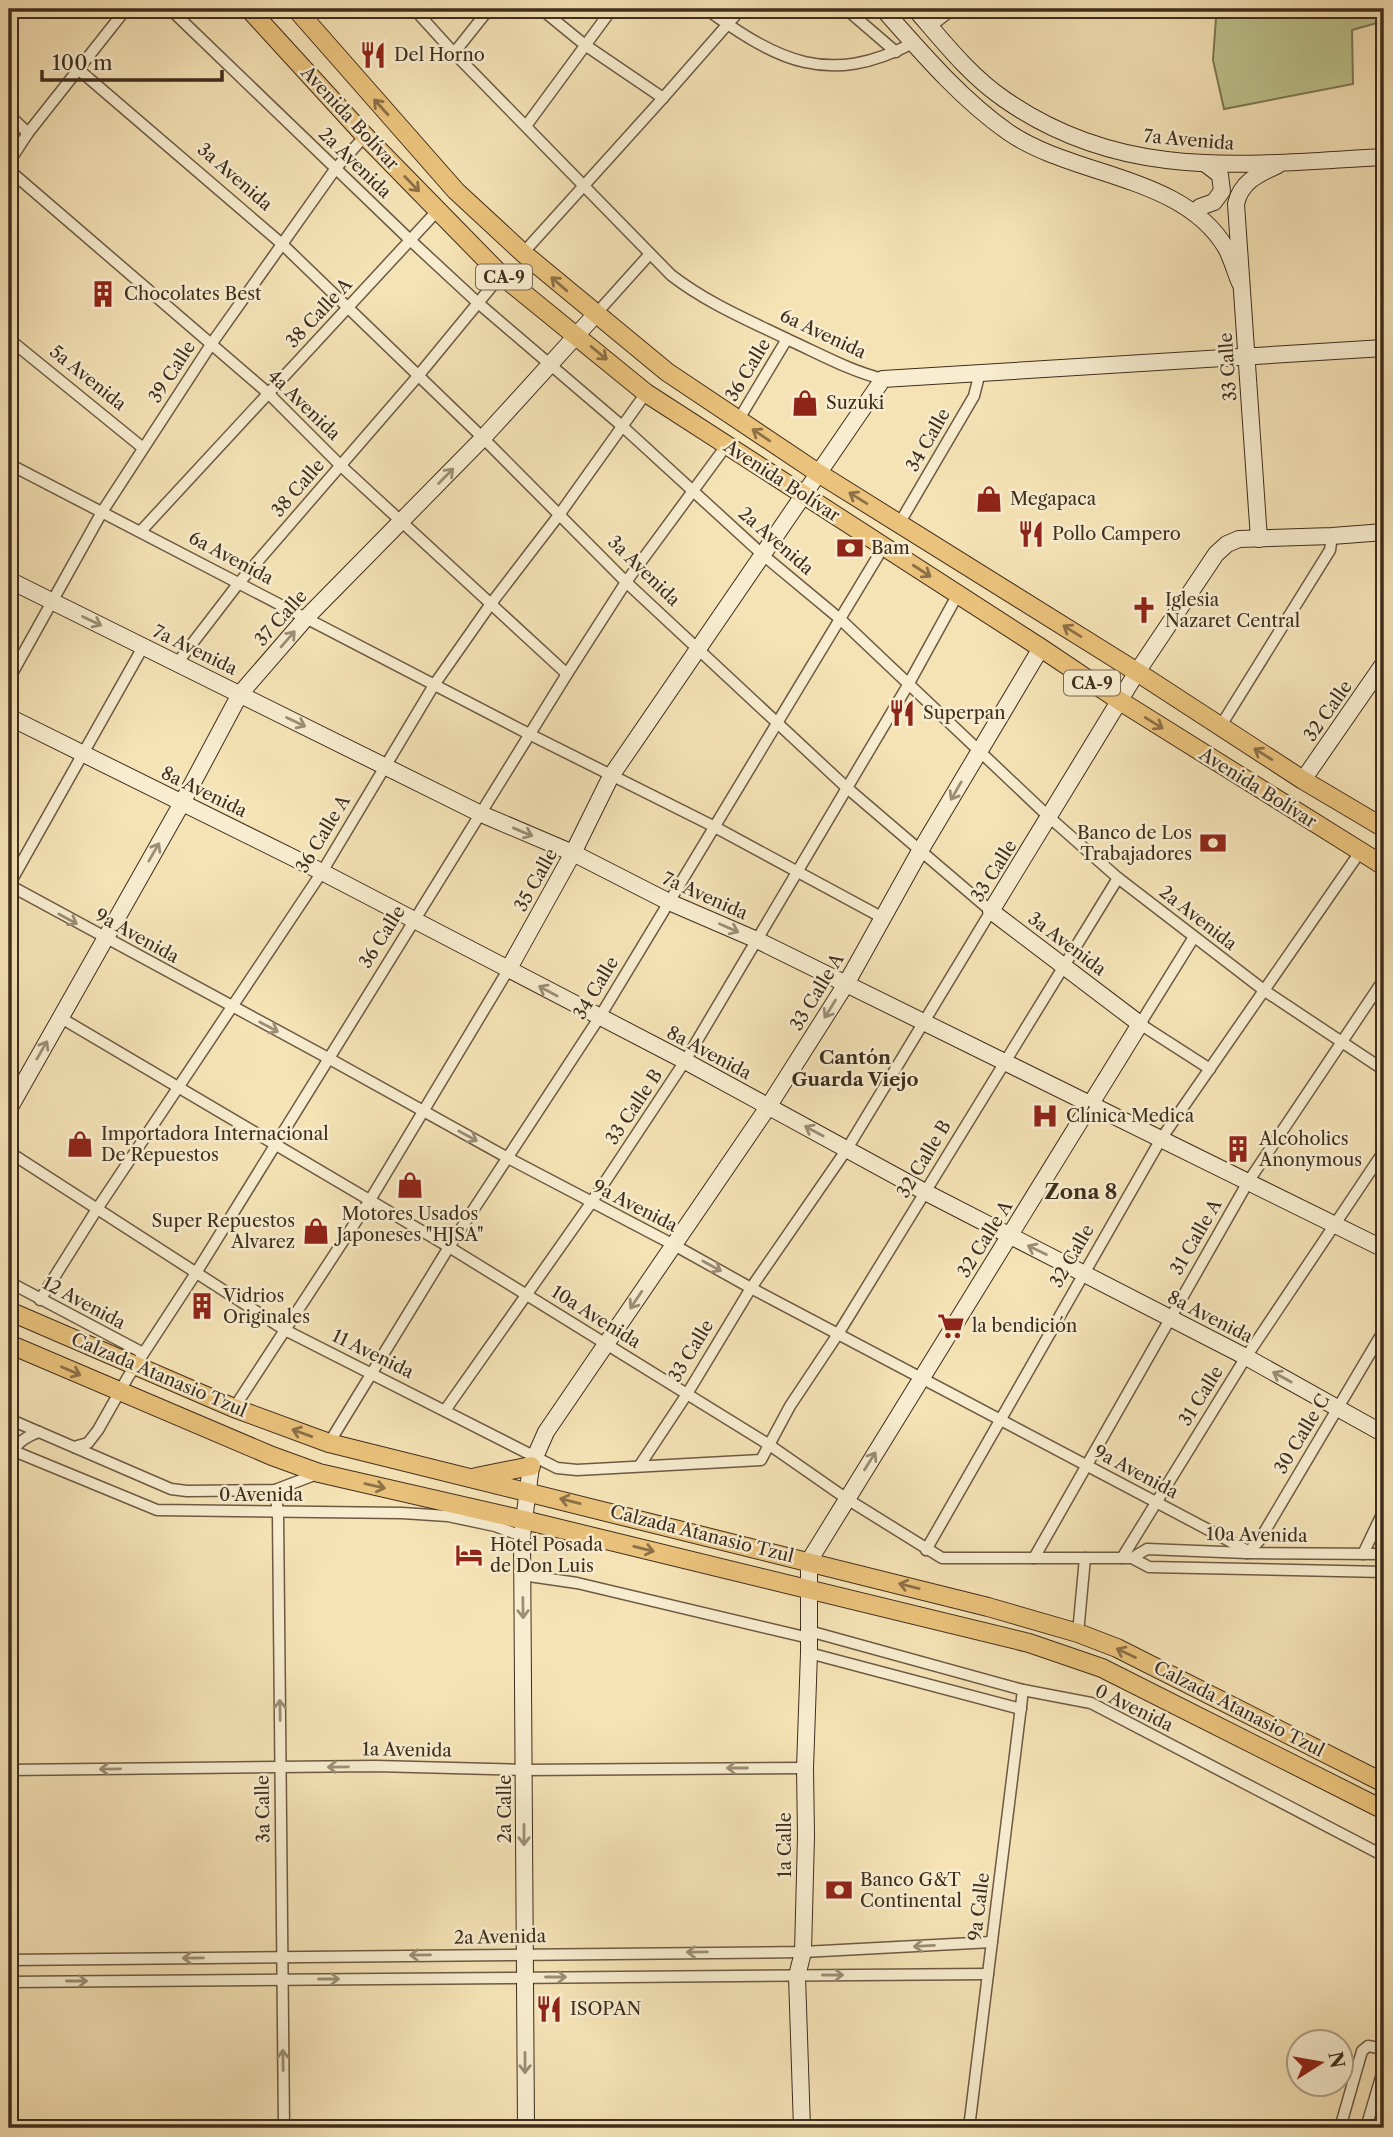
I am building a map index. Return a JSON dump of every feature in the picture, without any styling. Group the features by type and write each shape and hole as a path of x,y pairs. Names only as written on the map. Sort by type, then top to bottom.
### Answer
{"main road":[{"name":"Avenida Bolívar","path":"249,9 365,136 501,275 646,393 1120,701 1384,866"},
{"name":"Avenida Bolívar","path":"296,9 456,191 523,253 667,372 818,473 1137,672 1303,780 1384,828"},
{"name":"Calzada Atanasio Tzul","path":"9,1311 139,1359 234,1408 329,1443 809,1561 1078,1633 1117,1648 1384,1783"},
{"name":"Calzada Atanasio Tzul","path":"9,1344 272,1456 319,1473 523,1528 809,1589 1029,1643 1102,1668 1384,1810"},
{"path":"468,1479 532,1460"}],"street":[{"path":"9,162 28,133 126,9"},
{"name":"2a Avenida","path":"170,9 409,240 622,426 763,555 840,619 1049,817 1118,877 1265,991 1384,1070"},
{"name":"6a Avenida","path":"414,9 671,275 702,298 849,368 883,379 1384,348"},
{"path":"454,53 489,9"},
{"path":"541,9 584,45 663,99"},
{"path":"526,126 612,9"},
{"path":"706,9 776,53 807,64 860,64 896,52 913,43"},
{"path":"523,253 741,9"},
{"path":"846,9 896,52"},
{"path":"883,9 960,92 1009,133 1069,162 1177,195 1200,207 1213,220 1240,283"},
{"path":"930,27 953,9"},
{"name":"7a Avenida","path":"918,10 960,60 1002,98 1040,122 1098,146 1158,161 1207,164 1384,156"},
{"name":"3a Avenida","path":"78,69 282,244 483,438 626,582 846,787 991,911 1140,1024 1210,1069"},
{"path":"9,115 28,133"},
{"name":"39 Calle","path":"9,679 102,512 212,342 335,168 365,136"},
{"path":"1240,283 1236,210 1238,196 1250,180 1284,162"},
{"path":"1200,207 1214,202 1223,191 1220,175 1207,164"},
{"name":"4a Avenida","path":"9,170 212,342 340,465 567,674"},
{"path":"1148,188 1191,212 1226,248"},
{"name":"38 Calle A","path":"141,531 438,210"},
{"name":"37 Calle","path":"9,1109 182,803 240,694 305,619 483,438 649,255"},
{"name":"38 Calle","path":"178,662 238,584 418,376 501,275"},
{"name":"33 Calle","path":"640,1465 751,1288 847,1149 1137,672 1216,554 1238,539 1259,539 1240,283"},
{"name":"5a Avenida","path":"9,339 143,448"},
{"name":"36 Calle","path":"739,419 788,339"},
{"name":"34 Calle","path":"899,524 974,396 980,372"},
{"name":"35 Calle","path":"234,1408 370,1200 424,1111 508,970 573,853 611,776 883,379"},
{"name":"36 Calle A","path":"40,1300 97,1209 322,872 434,685 646,393"},
{"name":"36 Calle","path":"74,1447 88,1443 98,1430 139,1359 276,1145 567,674 626,582 726,446"},
{"name":"6a Avenida","path":"9,464 305,619 713,826 883,918"},
{"path":"1259,539 1384,531"},
{"path":"1220,727 1331,550 1332,536"},
{"name":"34 Calle","path":"329,1443 449,1247 599,1018 884,547"},
{"name":"7a Avenida","path":"9,580 479,813 573,853 669,902 757,940 1384,1249"},
{"name":"33 Calle B","path":"446,1409 528,1295 685,1061 908,685 958,594"},
{"path":"9,885 144,647"},
{"name":"33 Calle A","path":"528,1491 532,1460 546,1432 768,1107 846,984 920,851 1041,648"},
{"name":"32 Calle","path":"1303,780 1384,663"},
{"name":"8a Avenida","path":"9,717 322,872 685,1061 925,1192 1245,1357 1384,1434"},
{"name":"32 Calle","path":"926,1550 1161,1139 1360,852"},
{"name":"32 Calle B","path":"761,1460 768,1444 1118,877"},
{"name":"9a Avenida","path":"9,885 591,1203 1156,1502 1247,1553"},
{"name":"32 Calle A","path":"809,1561 1194,937"},
{"name":"31 Calle A","path":"1034,1558 1248,1182 1384,979"},
{"name":"10a Avenida","path":"61,1018 528,1295 768,1444 847,1499 942,1558 1127,1558 1149,1567 1384,1572"},
{"name":"31 Calle","path":"1127,1558 1156,1502 1245,1357 1384,1151"},
{"name":"11 Avenida","path":"9,1152 285,1330 446,1409 532,1460 557,1468 577,1470 761,1460"},
{"name":"12 Avenida","path":"9,1282 139,1359"},
{"name":"30 Calle C","path":"1247,1553 1259,1541 1384,1330"},
{"name":"0 Avenida","path":"9,1419 171,1489 275,1490 319,1473"},
{"path":"9,1556 11,1450 29,1435 39,1432"},
{"name":"0 Avenida","path":"11,1450 157,1510 356,1512 448,1517 523,1528"},
{"name":"3a Calle","path":"275,1490 278,1513 284,2128"},
{"name":"2a Calle","path":"526,2128 522,1575 523,1528 528,1491"},
{"path":"1363,1554 1384,1510"},
{"name":"10a Avenida","path":"1127,1558 1147,1549 1384,1555"},
{"path":"1078,1633 1085,1558"},
{"name":"1a Calle","path":"802,2128 797,1976 803,1952 809,1561"},
{"name":"0 Avenida","path":"522,1575 577,1583 809,1641 1091,1703 1384,1856"},
{"name":"0 Avenida","path":"809,1641 1021,1709"},
{"name":"9a Calle","path":"970,2128 1023,1690"},
{"name":"1a Avenida","path":"9,1770 376,1766 524,1770 805,1768"},
{"name":"2a Avenida","path":"9,1960 803,1952 992,1942"},
{"path":"9,1982 988,1974"},
{"path":"9,2008 9,2128"},
{"path":"1340,2128 1362,2052 1368,2046 1384,2049"},
{"path":"1366,2128 1384,2067"}],"green space":[{"path":"1273,9 1384,9 1384,21 1352,30 1353,84 1224,109 1213,60 1216,18"}],"place":[{"name":"Del Horno","path":"373,55"},
{"name":"Chocolates Best","path":"103,294"},
{"name":"Suzuki","path":"805,403"},
{"name":"Megapaca","path":"989,499"},
{"name":"Pollo Campero","path":"1031,534"},
{"name":"Bam","path":"850,548"},
{"name":"Iglesia Nazaret Central","path":"1144,610"},
{"name":"Superpan","path":"902,713"},
{"name":"Banco de Los Trabajadores","path":"1213,843"},
{"name":"Clínica Medica","path":"1045,1116"},
{"name":"Importadora Internacional De Repuestos","path":"80,1144"},
{"name":"Alcoholics Anonymous","path":"1238,1149"},
{"name":"Motores Usados Japoneses \"HJSA\"","path":"410,1185"},
{"name":"Super Repuestos Alvarez","path":"316,1231"},
{"name":"Vidrios Originales","path":"202,1306"},
{"name":"la bendición","path":"951,1326"},
{"name":"Hotel Posada de Don Luis","path":"469,1555"},
{"name":"Banco G&T Continental","path":"839,1890"},
{"name":"ISOPAN","path":"549,2009"}],"district":[{"name":"Cantón Guarda Viejo","path":"855,1068"},
{"name":"Zona 8","path":"1081,1192"}]}
